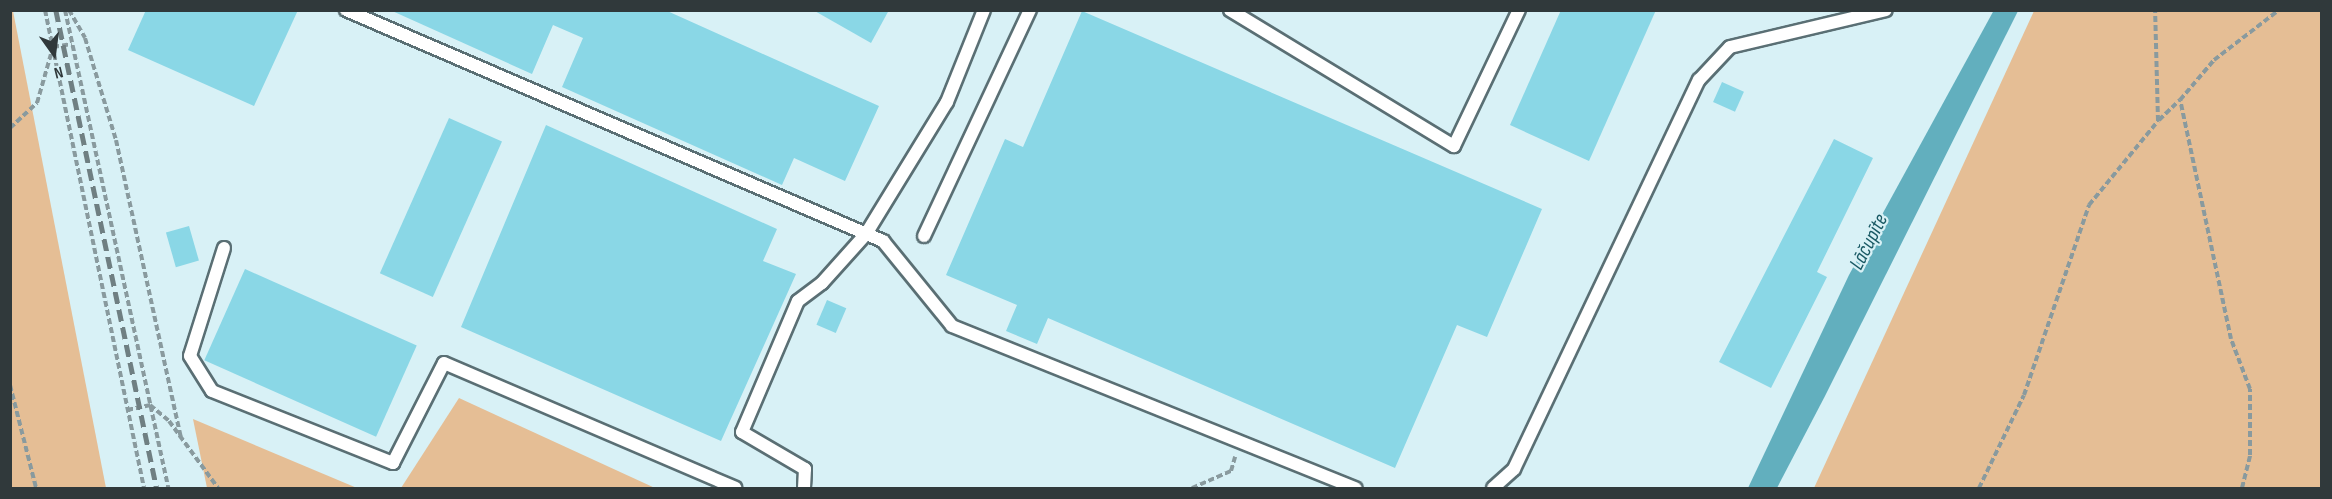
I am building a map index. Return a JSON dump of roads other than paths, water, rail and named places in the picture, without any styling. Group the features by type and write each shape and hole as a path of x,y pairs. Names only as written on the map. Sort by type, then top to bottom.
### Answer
{"lane":[{"path":"346,10 866,234 890,249 952,326 1356,489"},
{"path":"804,489 805,469 742,432 798,301 822,284 866,234 947,102 984,10"},
{"path":"924,236 1030,10"},
{"path":"1230,10 1454,146 1519,10"},
{"path":"1493,489 1514,470 1699,80 1730,48 1886,10"},
{"path":"224,248 190,356 212,391 393,463 444,363 735,489"}],"water":[{"name":"Lāčupīte","path":"1994,10 2018,11 1825,396 1777,488 1748,488 1849,275"}],"railway":[{"path":"56,10 157,488"}]}
